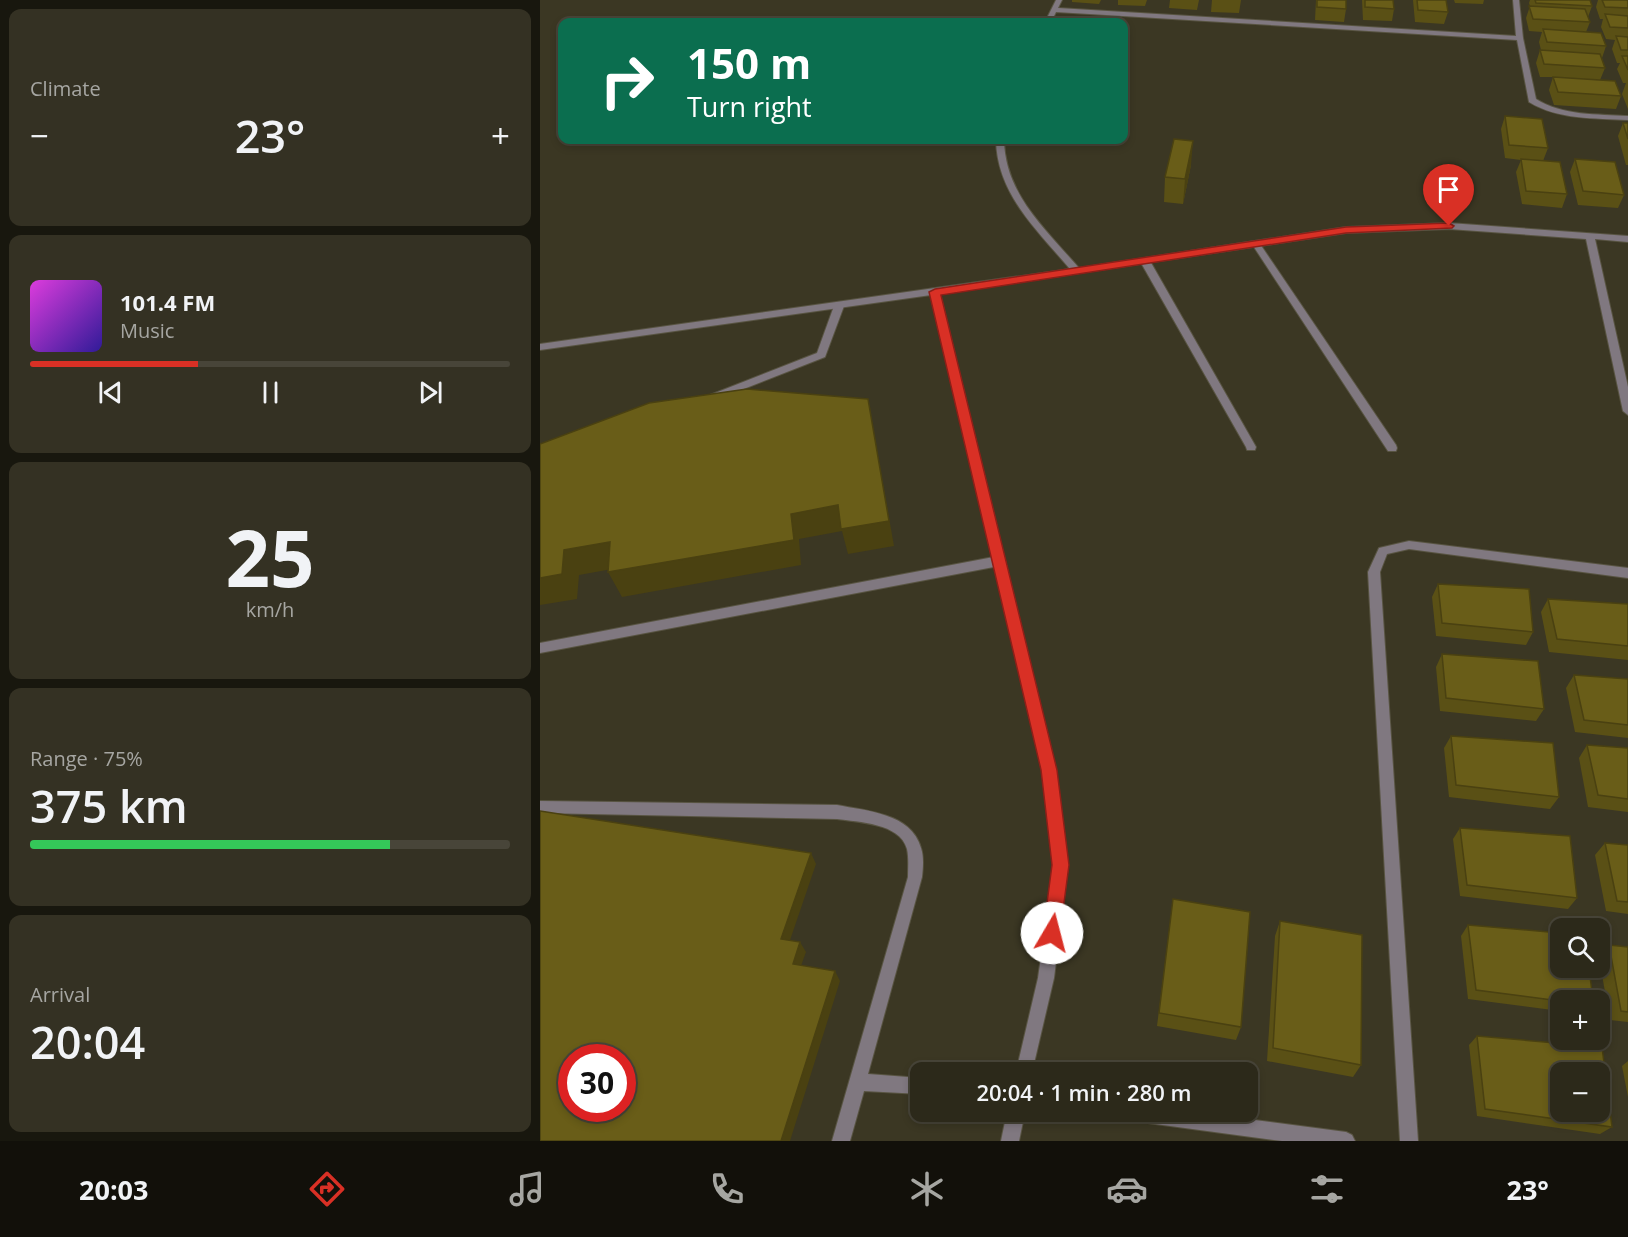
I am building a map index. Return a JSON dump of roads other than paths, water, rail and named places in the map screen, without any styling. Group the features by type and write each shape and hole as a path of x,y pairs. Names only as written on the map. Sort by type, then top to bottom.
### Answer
{"street":[{"path":"1050,18 1059,0"},
{"path":"1516,0 1529,92 1538,105 1556,111 1628,118"},
{"path":"1054,10 1520,38"},
{"path":"1000,144 1001,166 1016,197 1077,271"},
{"path":"540,347 839,306 1346,230 1449,226 1628,239"},
{"path":"1590,236 1627,406"},
{"path":"1256,244 1392,448"},
{"path":"1145,261 1251,447"},
{"path":"935,292 1049,770 1061,865 1046,978 1026,1062"},
{"path":"702,402 821,355 839,306"},
{"path":"1409,1141 1374,572 1383,551 1409,545 1628,573"},
{"path":"540,648 999,561"},
{"path":"540,807 837,812 882,821 907,833 914,849 915,877 841,1141"},
{"path":"859,1082 910,1085"},
{"path":"1010,1141 1014,1122"},
{"path":"1206,1122 1346,1141"}]}
